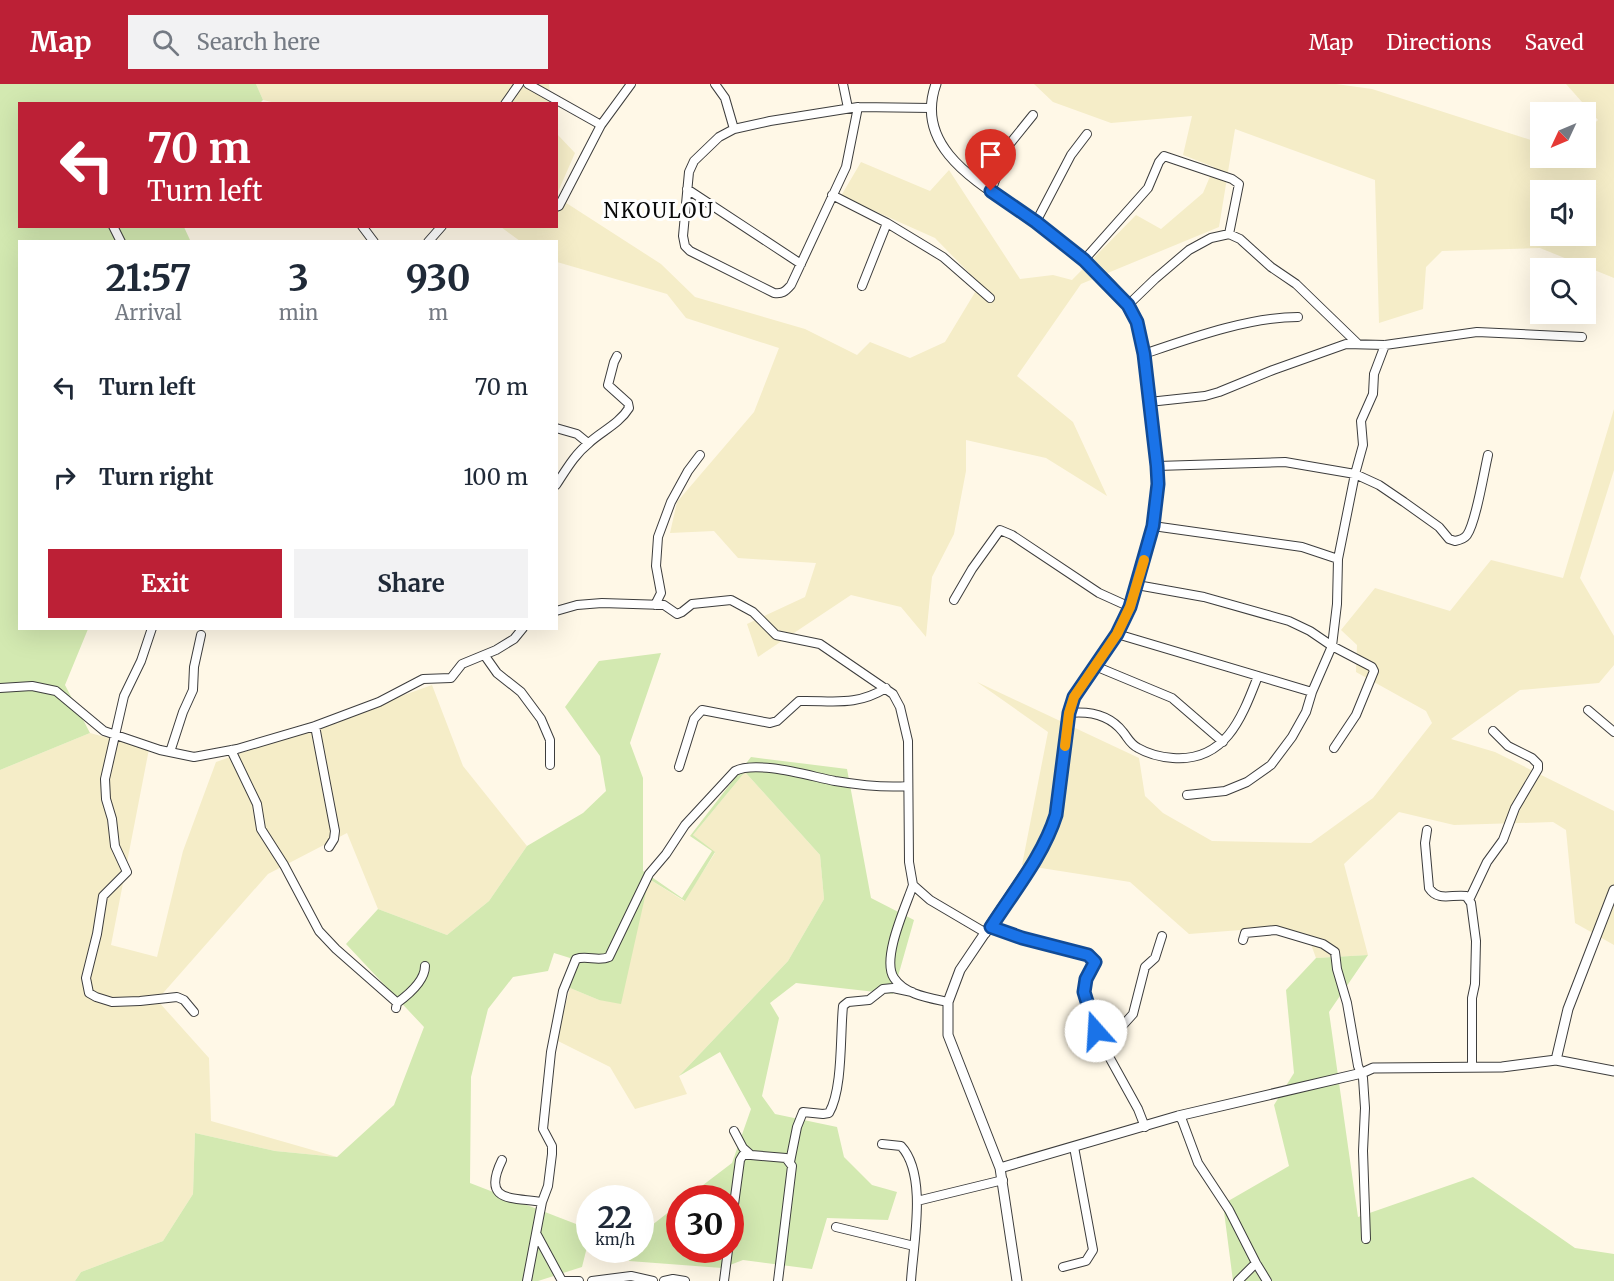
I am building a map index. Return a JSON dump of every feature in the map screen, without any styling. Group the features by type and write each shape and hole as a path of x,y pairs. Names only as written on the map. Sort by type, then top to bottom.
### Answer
{"street":[{"path":"506,102 519,84"},
{"path":"528,84 601,125"},
{"path":"558,206 601,125 631,84"},
{"path":"715,84 725,98 734,129"},
{"path":"843,84 848,108"},
{"path":"936,84 931,108 932,124 946,152 972,178 1036,222 1084,260 1128,305 1137,322 1144,354 1157,466 1158,484 1153,526 1130,607 1117,634 1074,697 1069,713 1056,815 1051,831 1043,848 960,970 948,1002 948,1035 1003,1180 1017,1281"},
{"path":"858,107 846,167 791,285 780,294 690,251 685,246 683,236 689,172 694,162 719,137 734,129 848,108 858,107 931,108"},
{"path":"991,191 1008,146 1033,115"},
{"path":"1036,222 1071,155 1087,134"},
{"path":"1084,260 1148,188 1164,156 1232,178 1239,184 1229,234"},
{"path":"687,189 801,264"},
{"path":"832,195 887,223 943,257 990,298"},
{"path":"862,286 887,223"},
{"path":"430,240 440,228"},
{"path":"1128,305 1189,250 1211,238 1229,234 1240,239 1271,267 1296,284 1357,343"},
{"path":"1144,354 1229,328 1298,317"},
{"path":"1149,402 1212,394 1346,344 1385,345 1477,332 1582,337"},
{"path":"1187,795 1224,790 1247,782 1271,765 1292,737 1306,712 1332,646 1337,604 1338,559 1363,445 1361,421 1373,394 1374,374 1385,345"},
{"path":"558,482 588,443 605,432 629,408 628,403 608,385 617,356"},
{"path":"558,429 576,434 588,443"},
{"path":"654,605 661,593 656,566 658,537 671,502 688,471 700,455"},
{"path":"1157,466 1285,462 1355,474 1379,485 1440,527 1449,539 1455,541 1462,540 1468,534 1475,516 1488,455"},
{"path":"1153,526 1302,547 1338,559"},
{"path":"954,600 972,569 1000,530 1012,535 1098,593 1130,607"},
{"path":"1137,585 1204,597 1289,621 1310,631 1332,646 1368,663 1374,671 1356,715 1334,748"},
{"path":"558,610 591,602 664,605 677,614 692,604 731,600 753,612 776,635 820,644 886,688 898,700 906,731 909,862 913,885 890,954 890,970 894,979 912,992"},
{"path":"151,630 141,661 124,696 106,777 106,799 112,819 115,846 127,872 103,896 98,934 86,978 86,987 89,993 112,1002 177,997 184,1000 194,1012"},
{"path":"0,688 32,686 56,691 97,727 116,736 194,757 231,750 315,726 379,702 423,679 451,678 467,661 485,656 514,639 521,630"},
{"path":"1117,634 1312,692"},
{"path":"170,752 193,690 195,662 201,635"},
{"path":"485,656 497,673 521,692 541,719 550,740 550,765"},
{"path":"1095,666 1172,698 1222,742"},
{"path":"1069,713 1095,713 1114,723 1132,744 1155,756 1198,757 1210,752 1222,742 1245,711 1258,676"},
{"path":"679,767 694,719 702,710 770,723 777,721 799,701 833,703 849,701 872,696 886,688"},
{"path":"1588,710 1614,732"},
{"path":"315,726 335,831 334,839 329,847"},
{"path":"1469,900 1487,862 1503,840 1515,808 1538,769 1538,764 1532,758 1508,746 1493,731"},
{"path":"231,750 257,804 261,828 284,865 319,931 396,1005 421,979 425,973 425,966"},
{"path":"527,1281 542,1202 548,1186 552,1154 552,1146 543,1129 551,1052 563,991 576,958 604,959 612,953 649,874 666,854 685,825 729,776 742,767 759,767 854,784 908,786"},
{"path":"1426,830 1429,888 1432,893 1442,897 1457,894 1466,896 1469,900 1476,941 1475,984 1472,998 1472,1067"},
{"path":"913,885 930,900 988,930 1088,955 1093,959 1095,962 1086,979 1084,996 1096,1031 1138,1109 1145,1127"},
{"path":"1556,1060 1568,1009 1614,890"},
{"path":"1243,940 1245,933 1276,930 1335,952 1339,981 1347,1003 1358,1066 1362,1073 1365,1102 1363,1151 1366,1239"},
{"path":"1106,1052 1114,1035 1133,1014 1144,967 1155,958 1162,936"},
{"path":"778,1281 792,1166 790,1162 797,1127 803,1112 829,1113 834,1105 838,1085 843,1006 848,1002 869,1000 883,989 893,988 948,1002"},
{"path":"1000,1168 1178,1116 1362,1073 1373,1068 1502,1067 1556,1060 1614,1071"},
{"path":"1178,1116 1182,1120 1198,1164 1229,1210 1267,1281"},
{"path":"734,1131 743,1148 751,1155"},
{"path":"882,1144 901,1146 906,1151 914,1178 918,1202 910,1281"},
{"path":"1063,1267 1086,1261 1093,1250 1074,1147"},
{"path":"737,1185 740,1160 743,1155 782,1157 790,1162"},
{"path":"502,1160 495,1181 496,1191 515,1199 542,1202"},
{"path":"918,1202 1003,1180"},
{"path":"836,1227 914,1246"},
{"path":"537,1234 562,1281 579,1281"},
{"path":"724,1281 726,1263"},
{"path":"1238,1281 1256,1263"},
{"path":"594,1281 631,1276 653,1281"},
{"path":"664,1281 674,1279 685,1281"}],"shaded area":[{"path":"256,84 549,84 551,102 272,102 263,100"},
{"path":"1034,84 1336,84 1372,89 1530,140 1530,168 1596,168 1596,122 1598,120 1596,102 1582,102 1566,84 1614,84 1614,278 1596,271 1596,258 1565,258 1540,248 1442,251 1426,267 1423,309 1379,323 1375,180 1235,129 1219,227 1081,284 1017,376 1073,422 1107,496 1046,458 966,440 966,471 954,534 932,577 926,637 901,607 851,595 758,657 747,624 805,597 816,563 738,558 714,531 670,533 677,502 754,412 779,348 686,318 667,294 558,262 558,240 519,240 502,228 558,228 558,198 661,264 695,297 805,329 857,355 870,342 910,358 945,342 980,284 935,238 841,196 861,162 930,191 949,170 1020,279 1053,275 1072,280 1136,215 1161,229 1203,193 1214,167 1183,155 1192,116 1111,123 1053,102"},
{"path":"558,135 575,153 558,192"},
{"path":"1614,409 1614,470 1580,578 1614,636 1614,665 1599,683 1520,690 1451,739 1495,752 1614,811 1614,945 1575,923 1566,830 1553,822 1454,825 1399,812 1344,864 1368,955 1316,958 1309,939 1254,929 1189,934 1130,882 1022,865 1048,732 977,682 1139,758 1145,796 1163,813 1212,841 1311,843 1373,798 1432,723 1426,711 1356,672 1357,645 1341,630 1375,588 1450,611 1491,560 1563,578"},
{"path":"432,685 463,766 527,846 489,901 447,935 378,909 347,833 268,874 157,1000 209,1058 211,1121 337,1157 275,1151 195,1133 193,1194 163,1241 81,1272 75,1281 0,1281 0,770 90,733 149,749 111,945 157,957 183,851 216,762"},
{"path":"745,772 820,855 824,899 788,961 679,1076 687,1094 635,1109 610,1067 556,1040 570,988 599,1000 649,879 684,901 715,853 693,835"}],"green space":[{"path":"0,84 256,84 263,100 261,102 18,102 18,228 184,228 190,240 18,240 18,630 88,630 65,685 90,733 0,770"},
{"path":"661,653 630,743 643,778 643,871 682,898 712,851 690,836 751,757 847,769 871,898 914,920 893,994 796,983 770,1003 779,1018 762,1096 775,1114 837,1127 844,1157 872,1185 897,1192 888,1220 827,1218 812,1269 744,1260 744,1185 703,1185 732,1163 751,1109 720,1052 679,1076 788,961 824,899 820,855 745,772 693,835 715,852 685,901 649,879 621,1004 599,1000 570,988 570,958 554,953 548,971 513,977 488,1009 471,1077 470,1183 576,1224 576,1263 583,1263 582,1267 538,1281 75,1281 81,1272 163,1241 193,1194 195,1133 275,1151 337,1157 394,1105 424,1027 346,944 378,909 447,935 489,901 527,846 583,813 606,791 600,756 565,707 599,661"},
{"path":"1368,955 1329,1012 1358,1217 1473,1177 1575,1248 1614,1254 1614,1281 1233,1281 1223,1204 1289,1166 1274,1105 1294,1073 1286,990 1316,958"},
{"path":"666,1214 666,1263 735,1263 722,1268 654,1263 654,1224"}],"slow traffic":[{"path":"1065,746 1069,713 1074,697 1117,634 1130,607 1144,560"}],"district":[{"name":"NKOULOU","path":"659,211"}],"route":[{"path":"991,191 1036,222 1084,260 1128,305 1137,322 1144,354 1158,484 1153,526 1130,607 1117,634 1074,697 1066,732 1056,815 1051,831 1043,848 991,927 1022,938 1088,955 1093,959 1095,962 1084,985 1084,996 1096,1031"}]}
